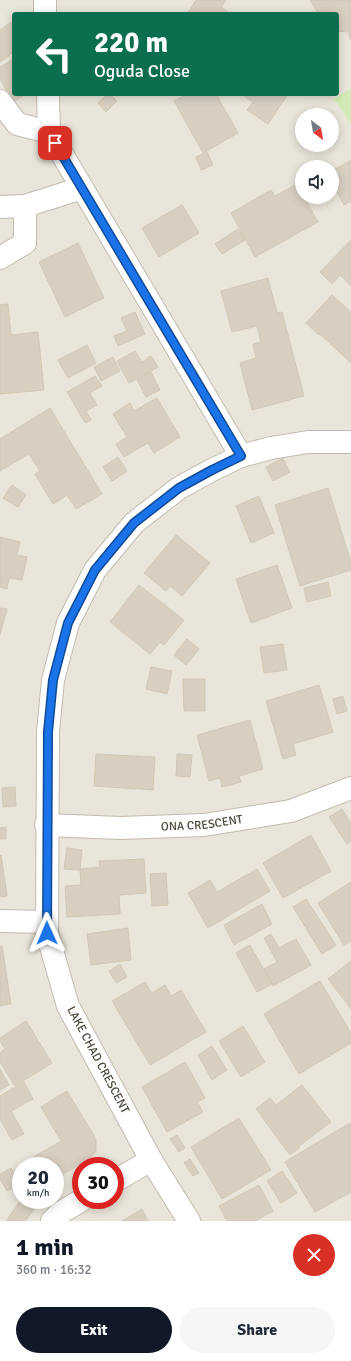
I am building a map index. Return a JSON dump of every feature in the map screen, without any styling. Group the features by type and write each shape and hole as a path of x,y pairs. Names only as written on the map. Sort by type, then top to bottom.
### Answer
{"street":[{"path":"45,0 45,12"},
{"path":"48,96 49,132 241,456"},
{"path":"0,101 17,124 49,132"},
{"path":"0,207 25,206 82,188"},
{"path":"0,258 25,243 25,206"},
{"name":"LAKE CHAD CRESCENT","path":"189,1221 151,1160 68,1006 47,933 46,825 48,732 53,680 68,623 95,570 134,523 179,488 241,456 271,448 308,442 351,442"},
{"name":"ONA CRESCENT","path":"46,825 121,828 204,825 291,811 351,788"},
{"path":"0,921 46,922"},
{"path":"124,1176 151,1160"},
{"path":"52,1221 60,1213 72,1206"}],"shaded area":[{"path":"0,0 351,0 351,88 339,96 339,12 12,12 12,96 339,96 334,99 351,124 351,1221 0,1221"}],"green space":[{"path":"351,88 351,124 334,99"}],"building":[{"path":"196,0 226,0 221,7 228,12 188,12"},
{"path":"310,0 351,0 351,40 348,32 339,31 339,12 317,12"},
{"path":"11,22 12,23 12,53 0,62 0,30"},
{"path":"12,60 12,96 23,96 13,102 0,79 0,67"},
{"path":"105,96 112,96 117,101 106,112 98,103"},
{"path":"183,96 217,96 238,133 203,153 174,101"},
{"path":"244,96 287,96 268,124 247,110 253,102"},
{"path":"207,152 213,165 201,170 196,157"},
{"path":"351,160 351,201 344,205 339,196 339,167"},
{"path":"295,185 295,204 308,204 318,222 255,257 231,213 271,190 275,196"},
{"path":"182,205 199,233 159,257 142,228"},
{"path":"238,229 245,240 222,254 215,244"},
{"path":"351,240 351,286 340,275 332,284 320,272"},
{"path":"78,243 104,298 65,317 39,262"},
{"path":"268,278 277,313 282,312 304,396 252,410 240,363 256,358 253,344 261,342 257,326 232,332 221,291"},
{"path":"332,295 351,312 351,363 306,323"},
{"path":"8,304 11,335 38,332 44,390 0,394 0,305"},
{"path":"135,312 145,334 118,346 114,336 127,331 121,318"},
{"path":"87,345 96,363 68,378 58,360"},
{"path":"135,351 142,362 151,356 158,367 129,383 117,361"},
{"path":"113,357 120,371 101,381 94,367"},
{"path":"151,372 160,390 146,397 137,380"},
{"path":"95,376 102,386 90,393 97,405 86,411 91,420 85,423 67,392"},
{"path":"157,398 180,437 154,453 148,443 124,457 116,444 127,437 113,414 130,403 134,411"},
{"path":"50,408 102,494 76,509 67,495 53,504 35,474 40,471 29,454 0,471 0,439"},
{"path":"118,457 127,471 112,481 103,467"},
{"path":"283,458 290,472 273,481 266,467"},
{"path":"12,485 26,495 18,507 3,498"},
{"path":"328,488 351,562 351,570 300,586 275,505"},
{"path":"259,496 274,533 251,543 236,506"},
{"path":"176,535 210,563 182,596 170,586 166,591 144,573"},
{"path":"0,537 20,542 17,555 27,557 22,580 9,578 7,589 0,587"},
{"path":"277,565 292,608 251,623 236,579"},
{"path":"328,582 331,596 307,602 304,588"},
{"path":"139,585 184,620 164,645 160,642 150,654 110,622"},
{"path":"0,608 7,609 0,635"},
{"path":"187,639 199,649 186,665 174,655"},
{"path":"283,644 287,670 264,673 260,647"},
{"path":"151,667 172,671 167,694 146,689"},
{"path":"183,679 205,679 205,711 184,711"},
{"path":"319,685 333,732 293,744 296,755 283,759 266,701"},
{"path":"343,696 347,711 337,714 333,699"},
{"path":"250,720 263,769 239,776 241,782 222,787 220,778 209,781 197,735"},
{"path":"96,754 155,757 153,790 94,786"},
{"path":"177,754 192,755 190,777 176,776"},
{"path":"15,787 16,806 3,807 2,788"},
{"path":"342,809 351,823 351,841 347,844 329,817"},
{"path":"6,827 6,839 0,839 0,828"},
{"path":"311,835 331,871 283,898 263,863"},
{"path":"67,848 82,850 80,870 64,869"},
{"path":"1,855 7,896 0,897 0,856"},
{"path":"144,859 146,893 119,895 120,914 67,917 65,886 81,885 80,869 100,867 99,861"},
{"path":"257,869 270,891 208,928 188,893 210,880 217,892"},
{"path":"166,873 168,905 152,906 150,874"},
{"path":"351,882 351,941 344,945 318,903"},
{"path":"306,899 336,945 322,954 293,907"},
{"path":"262,904 272,924 234,945 224,925"},
{"path":"128,928 131,960 91,965 87,934"},
{"path":"271,934 279,948 296,939 311,965 273,986 264,969 277,962 264,938"},
{"path":"250,945 272,984 257,992 236,953"},
{"path":"0,946 2,946 11,1004 0,1006"},
{"path":"351,961 351,1009 328,979"},
{"path":"120,964 127,977 116,983 109,971"},
{"path":"320,981 351,1033 351,1043 299,1074 264,1014"},
{"path":"145,982 152,993 165,985 171,996 181,990 206,1032 150,1065 112,1001"},
{"path":"26,1021 52,1063 15,1086 0,1062 0,1053 5,1049 0,1041 0,1038"},
{"path":"243,1026 265,1062 241,1077 219,1041"},
{"path":"212,1046 227,1070 212,1080 198,1055"},
{"path":"185,1062 205,1098 197,1102 203,1112 167,1132 142,1087"},
{"path":"0,1069 9,1085 0,1090"},
{"path":"24,1082 33,1099 11,1111 24,1134 12,1140 0,1119 0,1096"},
{"path":"302,1085 331,1122 299,1146 300,1147 290,1155 256,1109 270,1098 276,1105"},
{"path":"67,1091 96,1139 96,1151 91,1157 72,1157 72,1169 64,1174 64,1157 34,1157 61,1141 41,1107"},
{"path":"239,1118 271,1170 222,1199 191,1147"},
{"path":"350,1123 351,1192 315,1212 285,1162"},
{"path":"177,1135 185,1148 179,1152 170,1139"},
{"path":"190,1159 199,1173 193,1176 184,1163"},
{"path":"11,1168 12,1188 7,1191 0,1179 0,1174"},
{"path":"282,1171 297,1193 281,1203 267,1181"},
{"path":"259,1185 273,1211 255,1221 227,1221 219,1206"},
{"path":"15,1209 34,1209 25,1221 6,1221"},
{"path":"142,1209 148,1221 122,1221"}],"route":[{"path":"47,933 46,825 48,732 53,680 68,623 95,570 134,523 179,488 241,456 55,143"}]}
